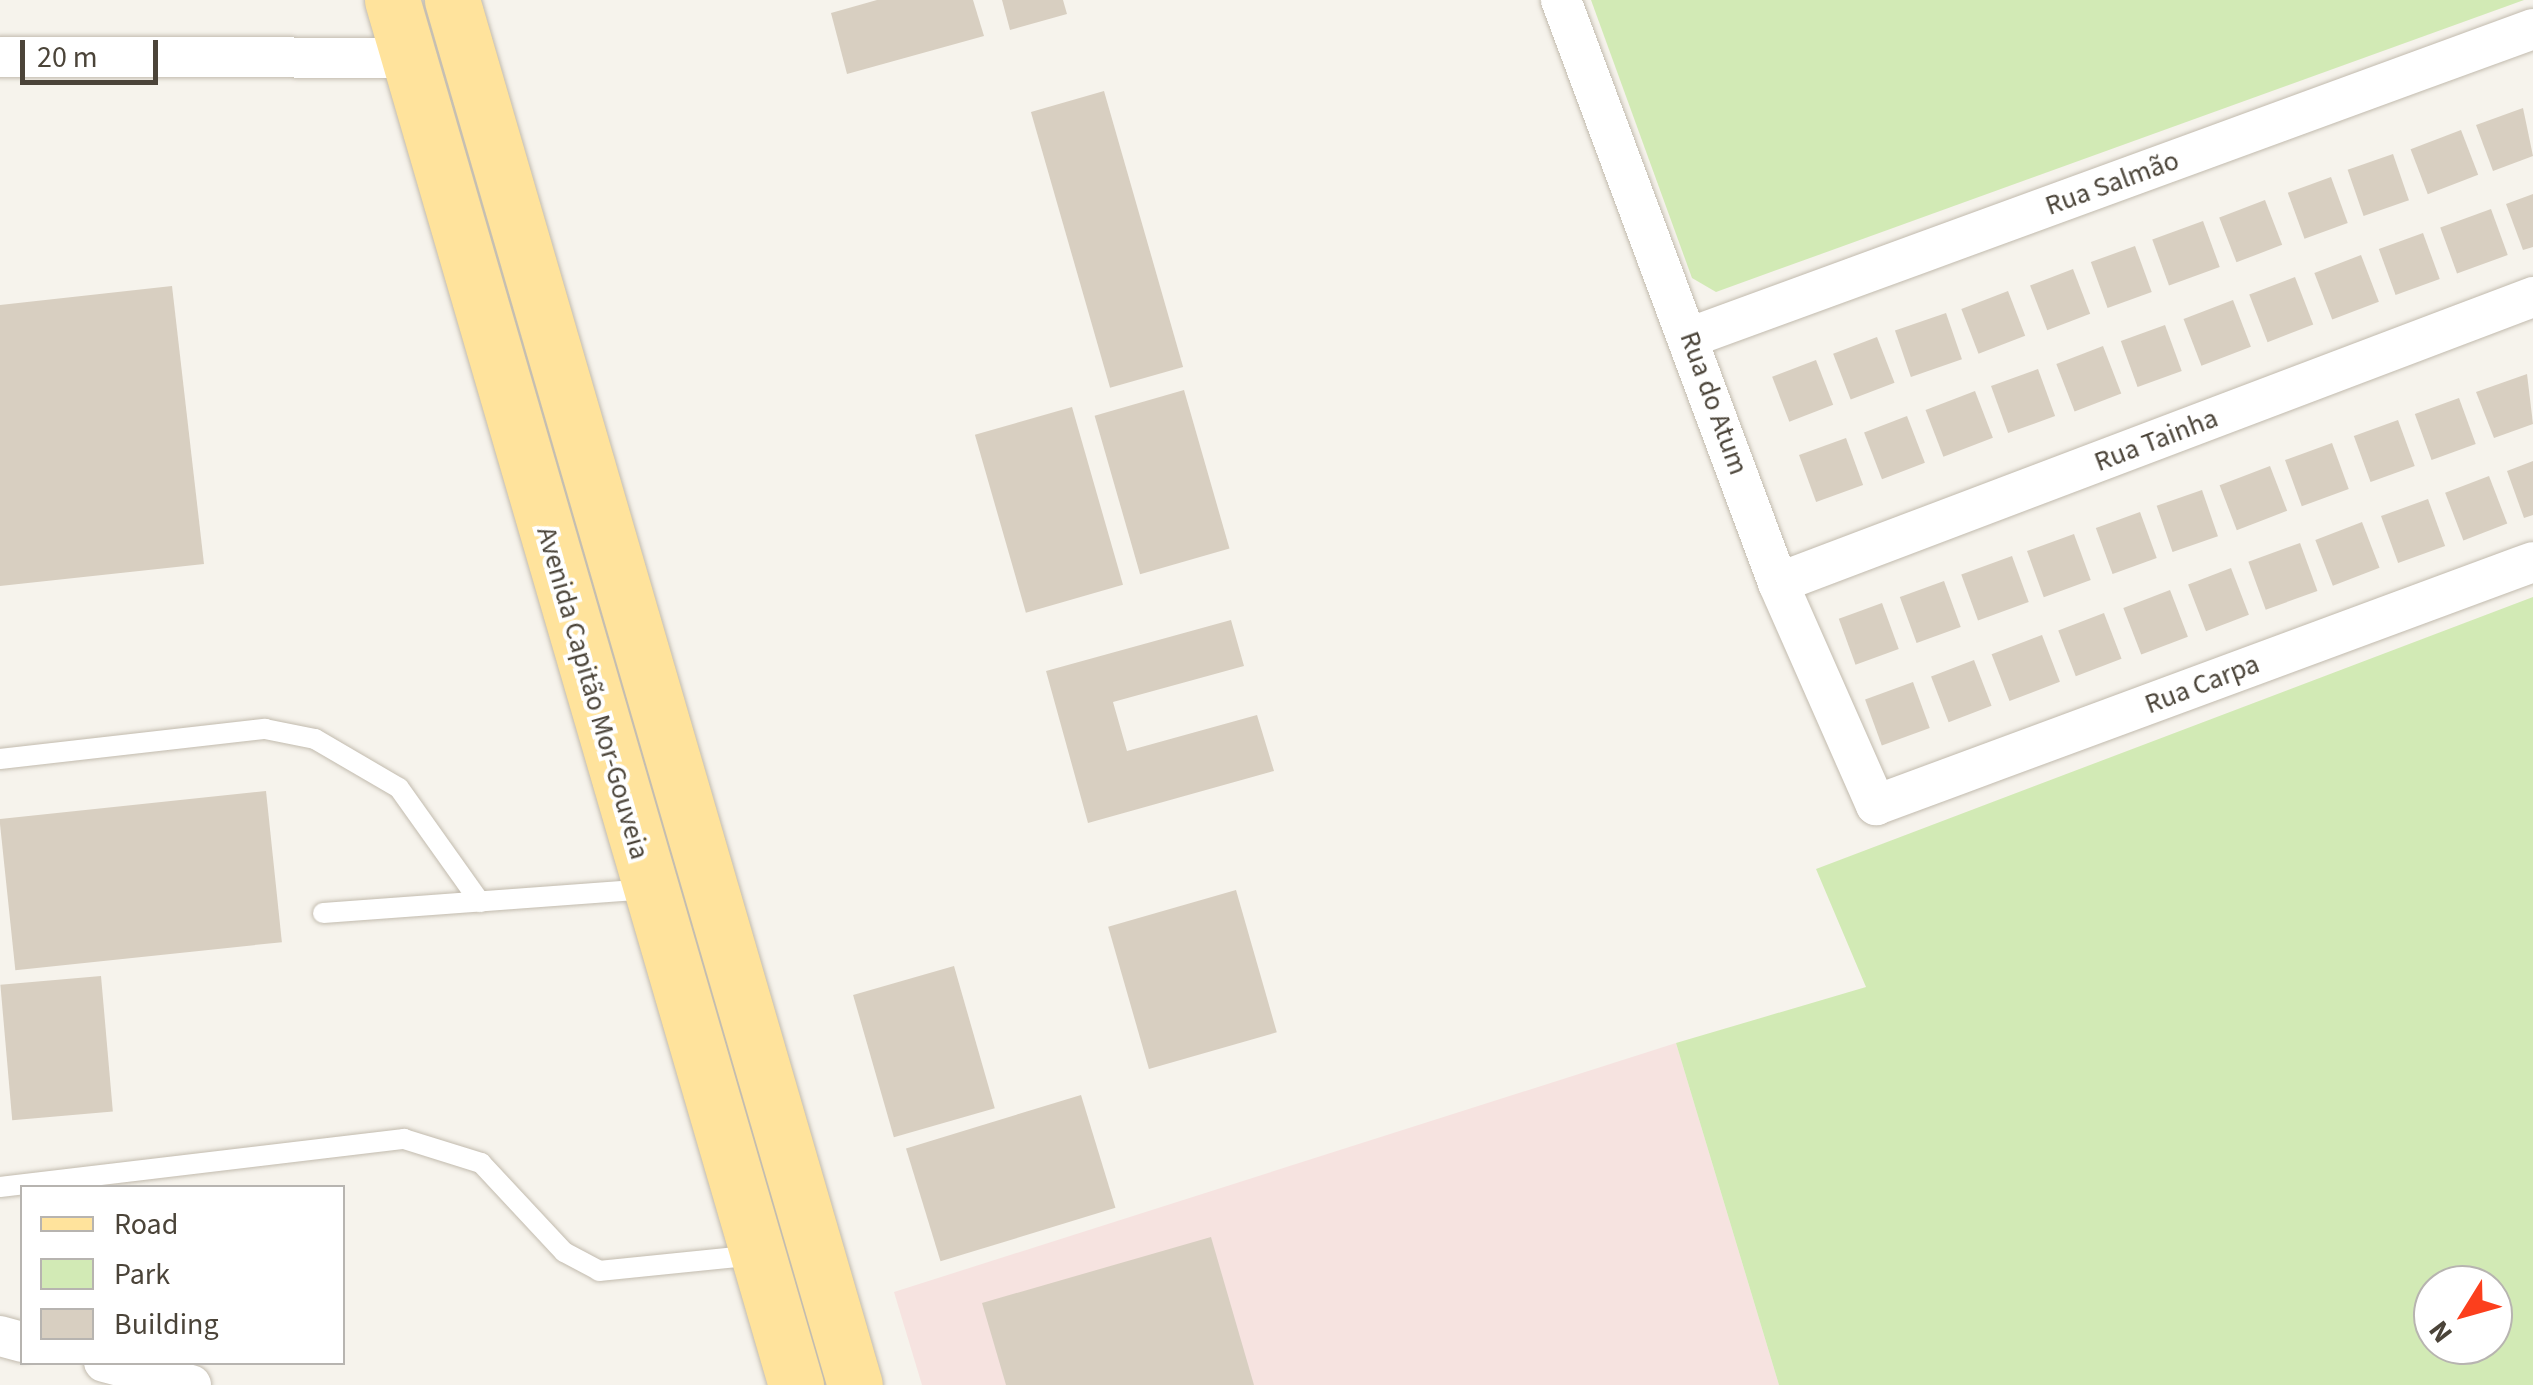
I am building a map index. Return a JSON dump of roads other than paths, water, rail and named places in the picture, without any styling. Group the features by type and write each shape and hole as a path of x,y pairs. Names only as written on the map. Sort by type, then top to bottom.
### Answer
{"main road":[{"name":"Avenida Capitão Mor-Gouveia","path":"392,0 796,1385"},
{"name":"Avenida Capitão Mor-Gouveia","path":"452,0 855,1385"}],"street":[{"name":"Rua do Atum","path":"1561,0 1691,337 1778,583 1874,803"},
{"name":"Rua Salmão","path":"1691,337 2533,29"},
{"path":"0,57 408,58"},
{"name":"Rua Tainha","path":"1778,583 2533,297"},
{"name":"Rua Carpa","path":"1874,803 1892,806 2533,562"},
{"path":"115,1365 191,1385"}],"lane":[{"path":"0,759 264,729 315,739 399,788 480,902"},
{"path":"323,913 651,889"},
{"path":"25,1185 404,1139 481,1163 564,1252 599,1271 758,1254"}]}
